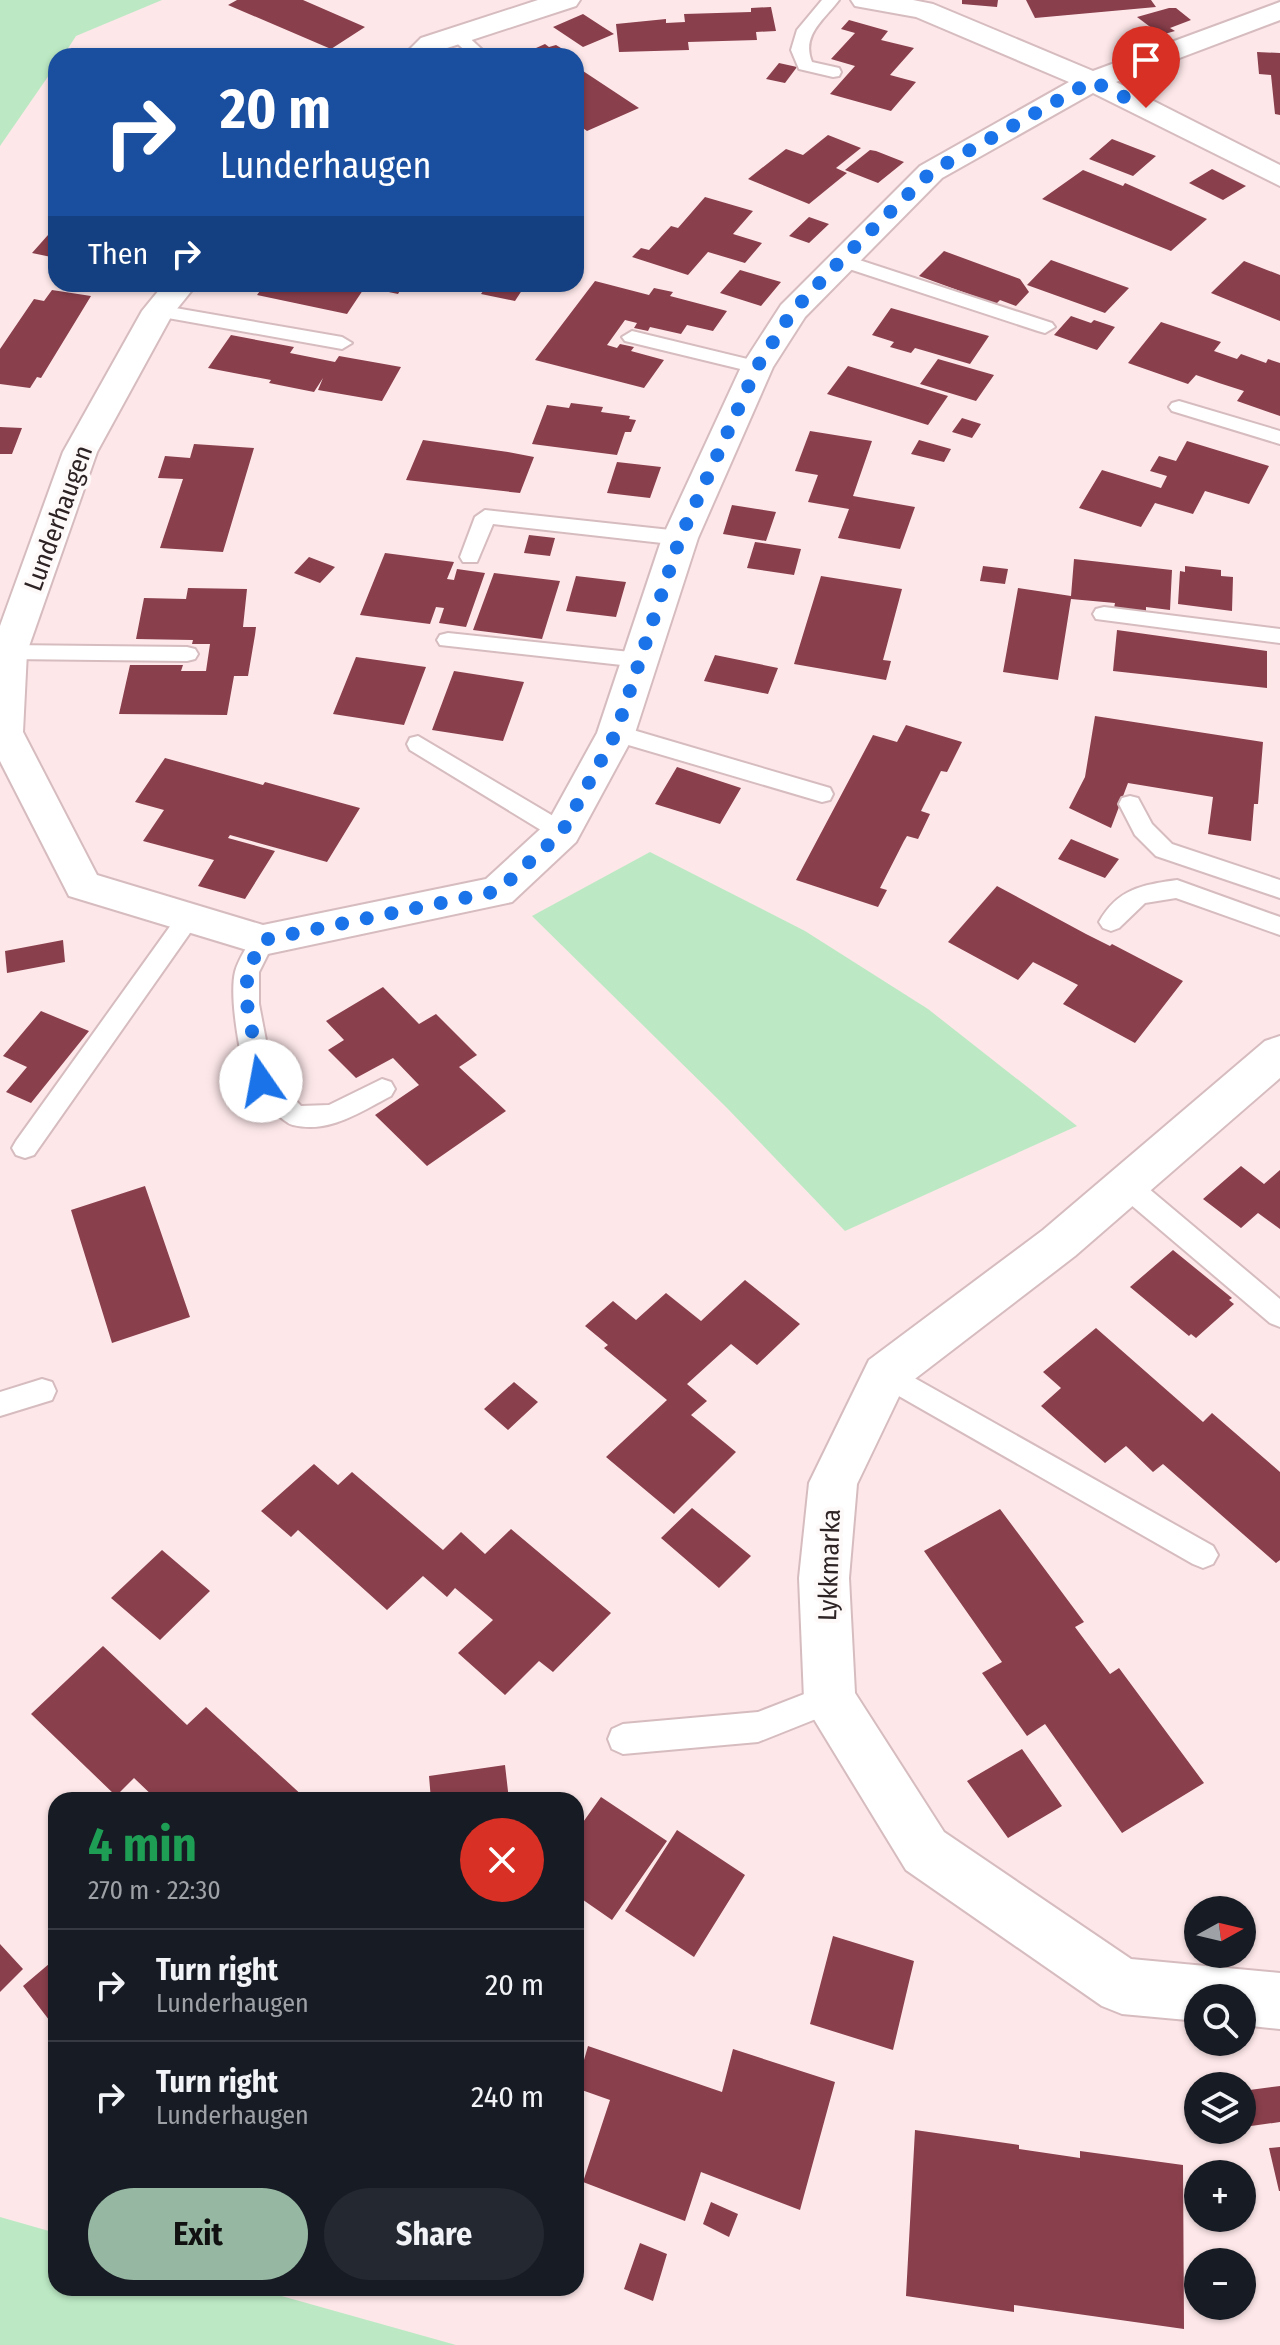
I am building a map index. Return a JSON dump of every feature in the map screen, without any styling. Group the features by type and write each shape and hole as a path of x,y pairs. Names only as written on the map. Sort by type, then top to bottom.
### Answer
{"street":[{"path":"426,48 566,0"},
{"path":"865,0 923,10 1092,81 1280,177"},
{"name":"Lunderhaugen","path":"170,297 80,452 9,652 4,732 83,885 263,940 498,891 562,832 616,733 680,538 757,367 792,312 931,172 1092,81 1280,10"},
{"name":"Lykkmarka","path":"1280,1053 1059,1243 886,1374 833,1483 824,1578 830,1699 925,1851 1122,1986 1280,2001"}],"lane":[{"path":"831,0 805,30 799,50 805,65 833,72"},
{"path":"457,36 471,48"},
{"path":"841,260 1045,327"},
{"path":"170,297 342,343"},
{"path":"632,337 757,367"},
{"path":"1179,407 1280,438"},
{"path":"470,557 485,517 680,538"},
{"path":"1104,614 1280,636"},
{"path":"448,640 640,660"},
{"path":"9,652 187,654"},
{"path":"616,733 822,794"},
{"path":"418,744 562,832"},
{"path":"1130,804 1143,829 1164,850 1280,889"},
{"path":"1111,922 1138,895 1177,889 1280,926"},
{"path":"25,1148 189,917"},
{"path":"263,940 247,972 247,1004 261,1081 295,1116 332,1115 382,1089"},
{"path":"1126,1185 1280,1315"},
{"path":"886,1374 1203,1555"},
{"path":"0,1404 42,1391"},
{"path":"623,1739 758,1727 830,1699"}],"green space":[{"path":"0,0 162,0 76,36 68,48 48,48 48,77 0,146"},
{"path":"650,852 805,931 928,1009 1077,1126 845,1231 727,1108 532,916"},
{"path":"0,2217 48,2231 48,2296 281,2296 456,2345 0,2345"}],"building":[{"path":"237,0 303,0 365,27 329,48 228,5"},
{"path":"962,0 998,0 997,7 962,4"},
{"path":"1026,0 1151,0 1156,7 1035,18"},
{"path":"771,7 776,31 756,32 757,40 688,42 689,50 619,52 616,24 666,19 666,23 685,22 684,14 751,12 751,8"},
{"path":"1176,8 1191,20 1170,28 1175,31 1161,35 1137,17"},
{"path":"583,14 614,34 583,47 553,27"},
{"path":"849,20 888,31 881,40 914,48 890,75 916,82 891,111 830,94 855,66 831,59 855,33 841,29"},
{"path":"545,44 561,48 536,48"},
{"path":"1257,52 1280,53 1280,115 1275,114 1271,75 1259,74"},
{"path":"779,63 797,67 785,83 766,79"},
{"path":"584,72 639,108 587,131 584,129"},
{"path":"828,135 861,148 836,168 847,173 809,204 748,179 786,149 803,155"},
{"path":"1112,139 1156,156 1133,176 1089,159"},
{"path":"870,150 904,162 878,183 845,170"},
{"path":"1212,169 1246,186 1223,200 1189,183"},
{"path":"1083,170 1123,186 1125,183 1207,219 1171,251 1042,199"},
{"path":"705,197 753,211 733,234 762,243 745,263 708,252 688,275 632,257 641,248 649,250 671,226 678,228"},
{"path":"809,217 829,224 809,243 789,236"},
{"path":"48,235 48,256 32,253"},
{"path":"944,251 1020,279 1029,292 1016,306 1000,300 996,304 919,276"},
{"path":"1051,260 1129,288 1105,313 1027,285"},
{"path":"1244,261 1280,275 1280,321 1211,293"},
{"path":"740,270 781,282 761,306 720,293"},
{"path":"595,281 649,295 654,288 673,292 670,296 727,311 713,331 687,325 681,334 650,327 648,331 634,328 637,323 625,320 607,345 634,347 631,351 664,360 644,388 535,360"},
{"path":"51,292 91,296 41,378 37,377 30,388 0,384 0,349 34,299 44,301"},
{"path":"259,292 362,292 347,314 257,295"},
{"path":"482,292 521,292 515,301 481,294"},
{"path":"891,308 989,336 970,364 915,348 911,353 890,347 894,342 872,335"},
{"path":"1071,316 1115,327 1097,350 1054,335"},
{"path":"1161,322 1221,342 1214,351 1237,359 1241,354 1266,363 1268,359 1280,363 1280,416 1237,401 1244,391 1196,375 1188,384 1128,363"},
{"path":"231,335 294,347 290,353 335,362 339,356 401,367 382,401 318,390 323,378 314,392 208,368"},
{"path":"938,359 994,375 976,401 920,384"},
{"path":"848,366 948,396 928,425 827,394"},
{"path":"571,403 603,407 601,412 630,416 629,419 636,420 631,432 625,432 617,455 532,444 547,405 569,408"},
{"path":"962,418 981,424 972,438 952,432"},
{"path":"0,427 22,428 12,454 0,454"},
{"path":"810,431 872,441 853,496 915,507 900,549 838,538 849,509 808,502 818,475 795,471"},
{"path":"423,440 534,457 520,493 406,480"},
{"path":"919,440 951,449 944,462 911,454"},
{"path":"1187,441 1269,466 1249,504 1205,491 1193,514 1155,503 1141,527 1079,508 1102,470 1161,488 1167,476 1150,471 1159,456 1176,461"},
{"path":"194,444 254,448 223,552 160,548 183,479 158,478 165,456 190,458"},
{"path":"617,462 661,467 650,498 607,493"},
{"path":"732,505 776,512 766,541 723,534"},
{"path":"529,535 555,538 550,556 524,553"},
{"path":"755,542 801,549 794,575 747,568"},
{"path":"385,553 454,562 447,579 454,580 457,569 485,573 466,627 439,623 444,608 436,607 430,624 360,615"},
{"path":"309,557 335,567 320,583 294,573"},
{"path":"1074,559 1172,570 1170,610 1146,607 1146,612 1114,608 1115,603 1071,599 1058,680 1003,672 1018,588 1071,596"},
{"path":"983,566 1008,569 1005,584 980,581"},
{"path":"1185,566 1221,570 1221,576 1233,577 1232,611 1178,604 1180,571 1185,572"},
{"path":"494,573 560,581 542,639 473,630"},
{"path":"576,576 626,582 616,617 566,611"},
{"path":"821,576 902,589 883,660 891,661 886,680 794,664"},
{"path":"188,588 247,589 243,627 256,627 255,635 248,676 234,676 227,715 119,714 130,665 183,665 181,671 206,671 210,644 192,644 193,640 136,639 144,598 186,599"},
{"path":"1117,630 1267,651 1267,688 1113,671"},
{"path":"715,655 778,668 768,694 704,681"},
{"path":"356,657 426,667 404,725 333,714"},
{"path":"454,671 524,682 503,741 432,730"},
{"path":"1095,716 1263,742 1258,804 1254,804 1251,841 1208,834 1213,797 1128,783 1111,828 1069,808 1085,777"},
{"path":"906,725 962,742 947,772 941,771 921,811 930,814 918,839 907,836 880,888 887,890 878,907 796,880 873,735 897,742"},
{"path":"165,758 360,808 327,862 230,835 228,838 275,851 245,899 198,886 214,860 143,841 164,810 135,802"},
{"path":"677,767 741,788 720,824 655,804"},
{"path":"1071,839 1119,859 1105,878 1058,859"},
{"path":"997,886 1183,981 1135,1043 1063,1004 1078,985 1033,962 1018,980 948,942"},
{"path":"63,940 65,962 7,973 5,951"},
{"path":"383,987 419,1024 436,1014 477,1055 459,1067 506,1111 427,1166 375,1115 419,1085 393,1058 356,1078 328,1050 344,1040 326,1021"},
{"path":"41,1011 89,1031 31,1103 6,1092 27,1067 3,1056"},
{"path":"1241,1166 1264,1184 1280,1170 1280,1229 1258,1213 1241,1228 1203,1199"},
{"path":"145,1186 190,1317 112,1343 71,1210"},
{"path":"1173,1250 1232,1298 1229,1300 1234,1304 1196,1338 1191,1334 1189,1336 1130,1287"},
{"path":"745,1280 800,1324 757,1365 731,1344 687,1384 707,1401 691,1415 736,1452 674,1514 606,1457 667,1400 604,1348 608,1345 585,1326 613,1301 636,1320 666,1293 701,1321"},
{"path":"1096,1328 1203,1422 1212,1413 1280,1472 1280,1560 1276,1563 1163,1464 1153,1472 1126,1446 1105,1463 1041,1406 1061,1388 1043,1372"},
{"path":"514,1382 538,1402 508,1430 484,1409"},
{"path":"314,1464 338,1485 352,1472 443,1550 461,1532 485,1554 511,1529 611,1613 553,1672 539,1661 505,1695 458,1653 493,1620 455,1588 447,1597 423,1576 387,1610 298,1530 291,1537 261,1511"},
{"path":"692,1508 751,1556 719,1588 661,1538"},
{"path":"1000,1509 1084,1622 1075,1627 1110,1674 1119,1668 1204,1783 1122,1833 1045,1724 1027,1736 982,1673 1002,1662 924,1551"},
{"path":"162,1550 210,1591 160,1640 111,1598"},
{"path":"103,1646 187,1725 206,1707 298,1792 149,1792 134,1778 120,1792 112,1792 31,1714"},
{"path":"1022,1749 1062,1806 1008,1838 967,1781"},
{"path":"505,1765 508,1792 430,1792 429,1776"},
{"path":"601,1797 667,1841 612,1920 584,1901 584,1821"},
{"path":"677,1830 745,1875 694,1957 625,1911"},
{"path":"833,1936 914,1961 893,2050 810,2024"},
{"path":"0,1944 23,1969 0,1992"},
{"path":"48,1965 48,2019 23,1986"},
{"path":"588,2046 722,2092 733,2049 835,2082 800,2210 701,2172 685,2221 584,2182 610,2100 584,2091 584,2060"},
{"path":"1280,2086 1280,2122 1256,2125 1256,2089"},
{"path":"915,2130 1019,2145 1019,2149 1080,2158 1080,2151 1183,2165 1184,2329 1014,2305 1014,2312 906,2296"},
{"path":"1280,2147 1280,2191 1279,2191 1269,2148"},
{"path":"711,2202 738,2214 729,2237 703,2224"},
{"path":"640,2243 667,2254 653,2301 624,2289"}],"route":[{"path":"261,1081 247,1004 247,972 263,940 498,891 562,832 616,733 680,538 757,367 792,312 931,172 1092,81 1146,108"}]}
